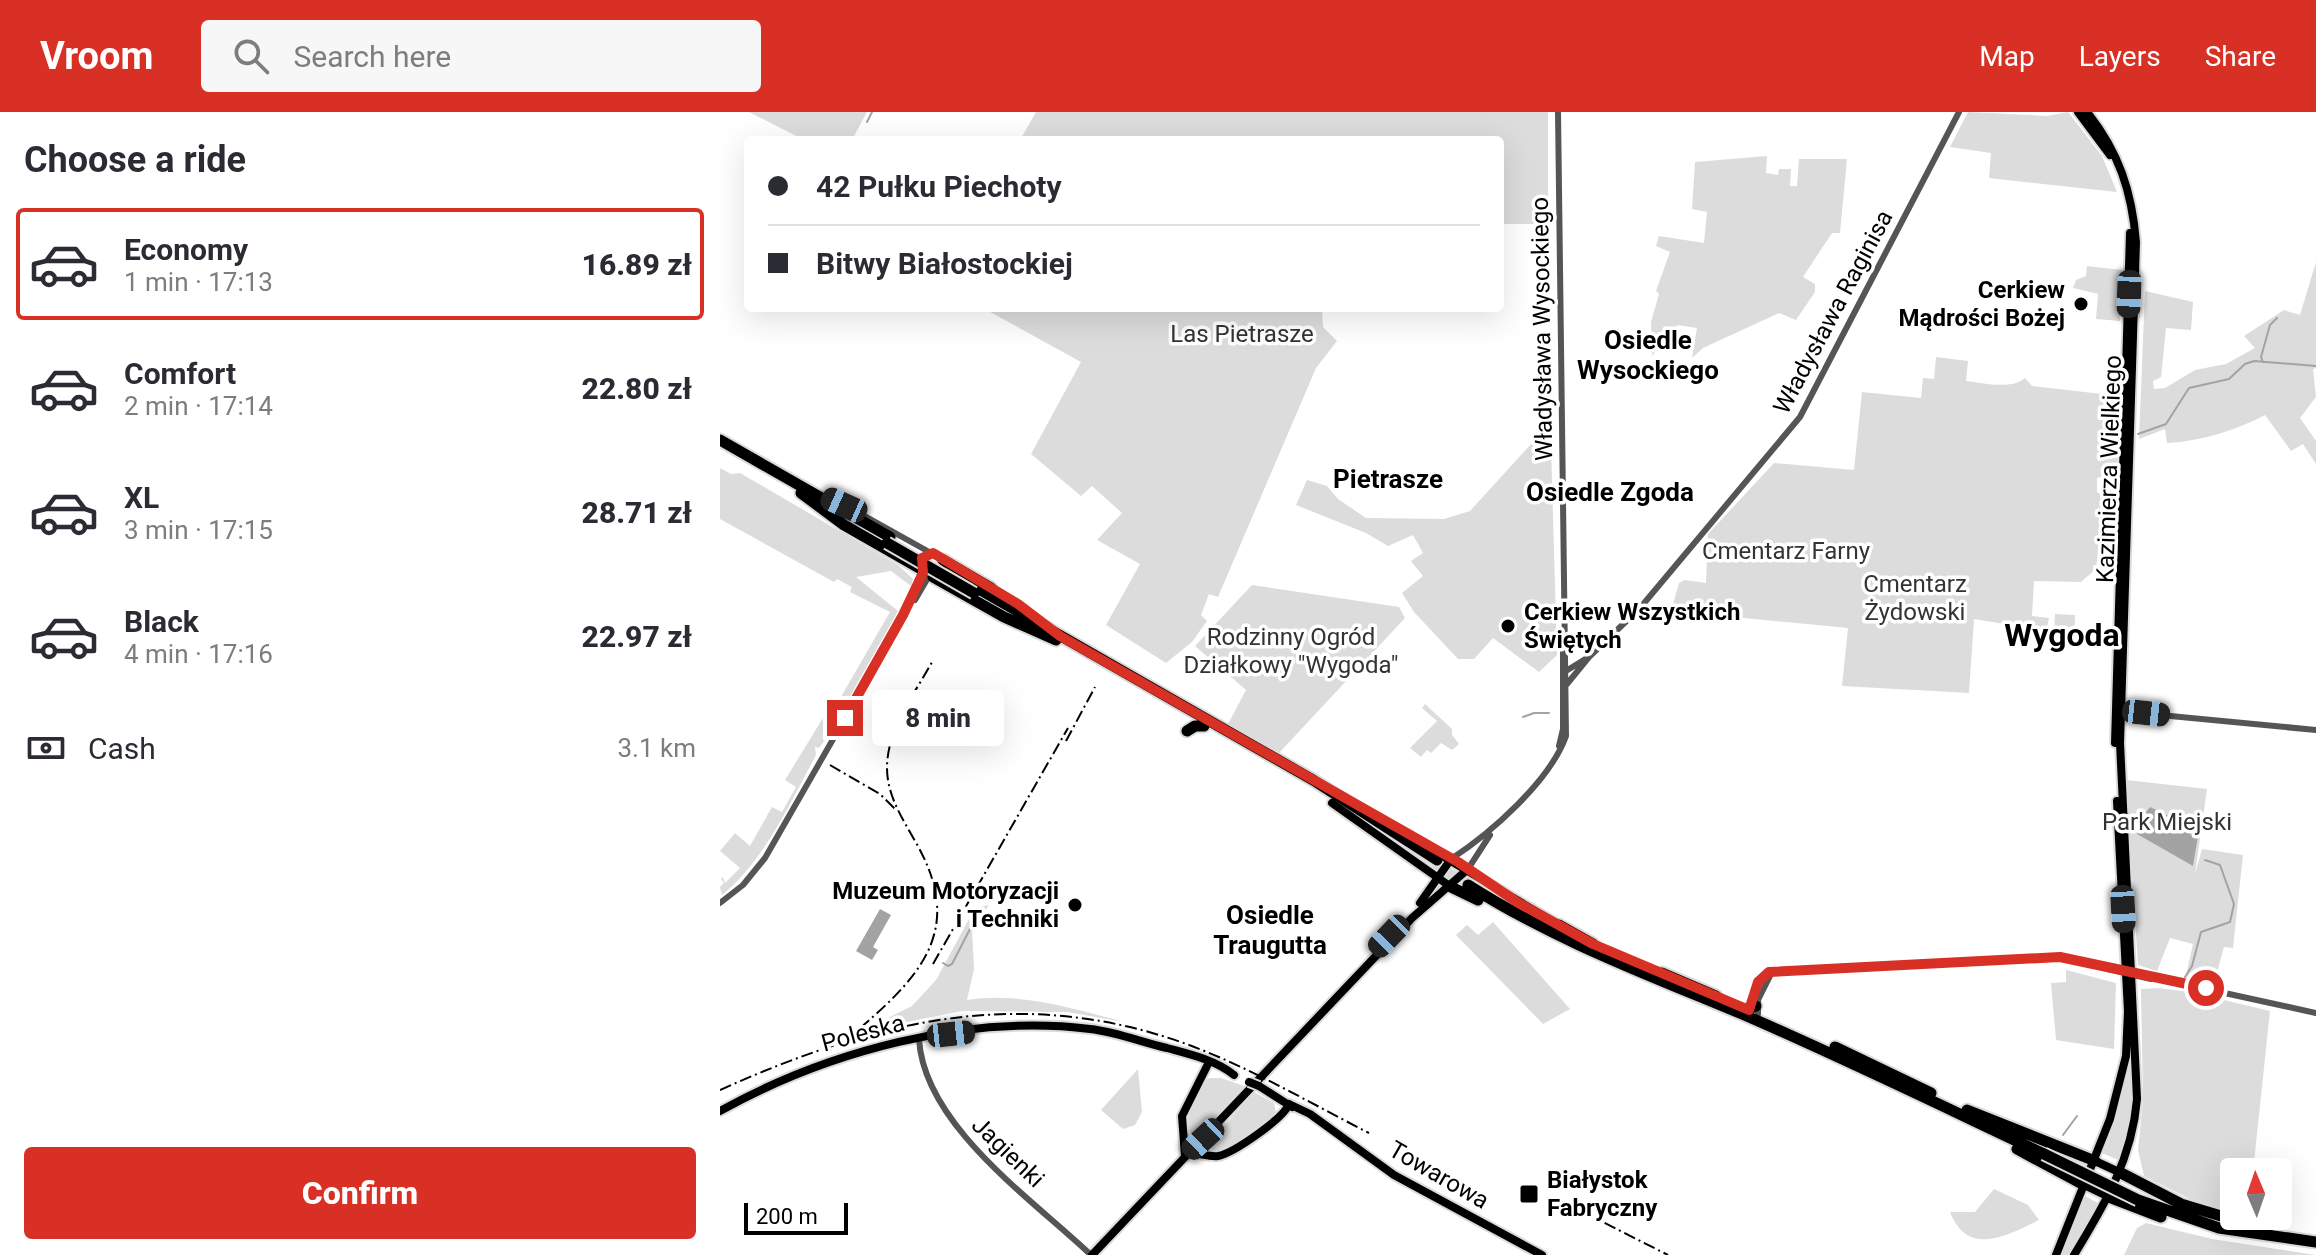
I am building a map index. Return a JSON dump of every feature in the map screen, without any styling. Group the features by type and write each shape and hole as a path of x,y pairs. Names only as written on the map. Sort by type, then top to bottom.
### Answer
{"highway":[{"path":"720,440 1185,715 1187,731 1195,726 1204,726 1315,786 1435,862"},
{"path":"720,448 804,490 826,497"},
{"path":"804,490 844,525 1004,617 1058,638 1139,681 1152,677 1153,689 1336,799"},
{"path":"943,560 1018,604 1058,638"},
{"path":"1469,878 1525,913 1587,945 1751,1011 1931,1096 2095,1161"},
{"path":"1451,887 1540,932 1587,945"},
{"path":"1559,925 1587,945"},
{"path":"1751,1011 1790,1032"},
{"path":"1931,1096 2084,1185"},
{"path":"1951,1110 2046,1151"},
{"path":"1967,1110 2046,1151 2200,1223 2275,1237"},
{"path":"2121,1173 2181,1204 2220,1216"},
{"path":"2139,1196 2220,1221"},
{"path":"2109,1197 2202,1228 2316,1242"},
{"path":"2277,1230 2316,1235"}],"main road":[{"name":"Kazimierza Wielkiego","path":"2078,112 2110,155 2127,202 2131,241 2130,370"},
{"name":"Kazimierza Wielkiego","path":"2074,1255 2121,1173 2132,1138 2137,1099 2118,712 2136,242 2134,212 2114,152 2087,112"},
{"path":"1336,799 1451,859 1469,878 1559,925"},
{"path":"1336,799 1451,887"},
{"path":"1092,1255 1417,907 1451,859"},
{"path":"1324,1008 1412,918 1451,887 1469,878"},
{"name":"Kazimierza Wielkiego","path":"2056,1255 2095,1161 2124,1071 2130,973"},
{"name":"Poleska","path":"720,1111 813,1067 863,1051 919,1039 998,1029 1069,1027 1131,1037 1167,1048 1259,1086"},
{"path":"1189,1154 1182,1116 1208,1064"},
{"name":"Towarowa","path":"1259,1086 1321,1123 1394,1175 1542,1255"},
{"path":"1189,1154 1211,1156 1225,1153 1279,1117 1289,1104"},
{"path":"1183,1132 1203,1139 1211,1156"},
{"path":"2095,1161 2121,1173"},
{"path":"2084,1185 2109,1197"},
{"path":"1099,1255 1109,1240"}],"street":[{"name":"Władysława Wysockiego","path":"1556,757 1566,736 1567,684 1558,112"},
{"name":"Władysława Raginisa","path":"1567,684 1589,657 1640,608 1800,417 1959,112"},
{"path":"826,497 943,560 941,572 926,574"},
{"path":"720,903 743,885 765,858 926,574 922,558 931,553"},
{"name":"Władysława Wysockiego","path":"1564,642 1567,658 1565,672"},
{"name":"Władysława Raginisa","path":"1565,672 1589,657"},
{"path":"1567,658 1578,663"},
{"path":"1469,878 1481,845 1556,757 1563,729 1565,672"},
{"path":"2118,712 2316,730"},
{"path":"1451,859 1479,840 1515,805"},
{"path":"1751,1011 1758,982 1772,972 2053,957 2316,1013"},
{"name":"Jagienki","path":"919,1039 934,1092 953,1125 1092,1255"}],"green space":[{"path":"749,112 867,112 854,136 796,136"},
{"path":"1036,112 1548,112 1548,224 1504,224 1504,136 1022,136"},
{"path":"1968,112 2047,116 2068,112 2102,156 2117,192 1989,178 1991,153 1950,147"},
{"path":"1767,156 1766,173 1778,175 1779,169 1791,169 1790,186 1797,186 1799,159 1847,159 1840,233 1832,233 1803,277 1815,284 1815,292 1796,320 1779,313 1703,348 1692,358 1697,328 1677,325 1674,341 1666,337 1652,356 1651,322 1659,294 1656,291 1670,252 1656,246 1659,236 1704,243 1707,212 1692,209 1695,162"},
{"path":"2316,262 2316,368 2313,369 2316,397 2300,418 2316,441 2316,464 2303,444 2291,451 2265,415 2242,426 2192,440 2167,443 2165,429 2139,439 2145,291 2193,302 2191,330 2166,328 2161,377 2153,381 2154,389 2165,388 2195,370 2226,364 2255,348 2244,336 2284,310 2300,315"},
{"path":"2087,266 2122,270 2120,321 2096,319 2098,294 2073,288 2076,280 2086,276"},
{"name":"Las Pietrasze","path":"990,312 1322,312 1323,327 1337,341 1316,368 1218,597 1209,594 1201,615 1207,621 1192,642 1166,663 1106,625 1140,564 1097,540 1122,513 1092,486 1081,496 1031,454 1081,362"},
{"path":"1936,357 1968,361 1966,381 2005,385 2025,378 2032,386 2119,396 2117,473 2097,478 2097,492 2113,505 2103,509 2096,569 2081,582 2034,581 2032,616 2049,618 2047,627 2041,630 1974,619 1969,693 1842,686 1848,628 1671,611 1679,583 1685,580 1706,583 1708,534 1774,463 1854,470 1862,392 1921,398 1923,378 1934,379"},
{"path":"1532,443 1544,452 1551,447 1557,655 1539,672 1493,638 1474,659 1458,659 1414,612 1402,593 1423,576 1411,561 1423,553 1413,535 1388,546 1366,533 1296,505 1307,480 1327,486 1338,499 1366,518 1444,519 1470,511"},
{"path":"720,468 731,474 740,473 898,565 913,579 911,586 891,571 856,577 898,611 827,737 819,748 815,747 816,755 776,829 751,865 722,895 720,887 724,883 721,879 723,877 725,883 740,868 720,851 735,833 750,846 772,807 782,812 796,787 785,780 826,713 831,714 890,612 850,592 852,587 837,579 834,582 720,519"},
{"name":"Rodzinny Ogród Działkowy \"Wygoda\"","path":"1252,585 1399,607 1405,618 1279,753 1228,724 1246,690 1195,646"},
{"path":"2055,614 2075,615 2074,638 2053,656"},
{"path":"1425,704 1452,729 1452,735 1459,744 1452,750 1441,743 1431,753 1427,750 1421,757 1410,748 1437,721 1422,708"},
{"name":"Park Miejski","path":"2126,780 2207,789 2195,874 2202,849 2243,855 2233,948 2224,947 2213,987 2185,980 2193,944 2170,938 2157,971 2138,965"},
{"path":"989,905 972,928 974,969 967,1000 1027,1000 1124,1022 1067,1012 962,1011 861,1031 912,1006 936,980 975,908"},
{"path":"1493,922 1570,1009 1543,1024 1456,935 1467,925 1478,935"},
{"path":"2066,970 2116,983 2114,1049 2056,1040 2051,983 2066,982"},
{"path":"2141,989 2190,992 2270,1011 2254,1158 2220,1158 2220,1210 2144,1176 2138,1150 2143,1100"},
{"path":"2130,1019 2135,1098 2123,1162 2102,1153 2124,1078"},
{"path":"1138,1069 1142,1112 1135,1125 1123,1129 1101,1110"},
{"path":"1209,1078 1221,1078 1244,1086 1211,1122 1192,1134 1186,1128 1189,1108 1199,1088"},
{"path":"1254,1092 1274,1103 1276,1114 1222,1152 1213,1153 1209,1143"},
{"path":"1994,1189 2028,1205 2039,1220 1999,1237 1976,1238 1966,1234 1950,1212 1975,1212"},
{"path":"2083,1195 2100,1204 2071,1255 2058,1255"},
{"path":"2146,1223 2212,1239 2316,1255 2124,1255 2137,1228"}],"shaded area":[{"path":"2150,807 2199,830 2193,866 2137,834 2137,825"},
{"path":"880,909 891,915 873,947 878,950 872,960 856,951"}],"waterway":[{"path":"867,122 872,112"},
{"path":"2263,362 2261,357 2270,325 2277,318"},
{"path":"2138,434 2166,424 2189,388 2229,379 2245,364 2254,361 2316,366"},
{"path":"2101,452 2104,445 2116,442"},
{"path":"1523,717 1549,713"},
{"path":"2185,977 2192,966 2201,932 2230,922 2234,904 2220,865 2205,860"},
{"path":"943,963 948,966 952,964 971,927"},
{"path":"2063,1135 2077,1116"}],"tunnel":[{"path":"1434,865 1468,885"}],"railway":[{"path":"860,1028 903,987 919,966 931,945 937,922 936,898 929,871 896,806 887,768 896,726 932,662"},
{"path":"1066,741 1095,687"},
{"path":"933,964 1068,728"},
{"path":"830,765 880,794 896,810"},
{"path":"720,1090 778,1065 893,1029 951,1018 1009,1014 1068,1016 1128,1027 1189,1045 1258,1075 1369,1133"},
{"path":"1585,1213 1668,1255"}],"place":[{"name":"Cerkiew Mądrości Bożej","path":"2081,304"},
{"name":"Cerkiew Wszystkich Świętych","path":"1508,626"},
{"name":"Muzeum Motoryzacji i Techniki","path":"1075,905"},
{"name":"Białystok Fabryczny","path":"1529,1194"}],"district":[{"name":"Osiedle Wysockiego","path":"1648,355"},
{"name":"Pietrasze","path":"1388,479"},
{"name":"Osiedle Zgoda","path":"1610,492"},
{"name":"Wygoda","path":"2062,635"},
{"name":"Osiedle Traugutta","path":"1270,930"}],"route":[{"path":"845,718 903,615 923,573 920,561 928,553 933,553 1018,604 1060,636 1458,862 1517,902 1593,944 1749,1010 1758,982 1769,972 2048,957 2118,968 2206,988"}],"park label":[{"name":"Cmentarz Farny","path":"1786,551"},
{"name":"Cmentarz Żydowski","path":"1915,598"}]}
